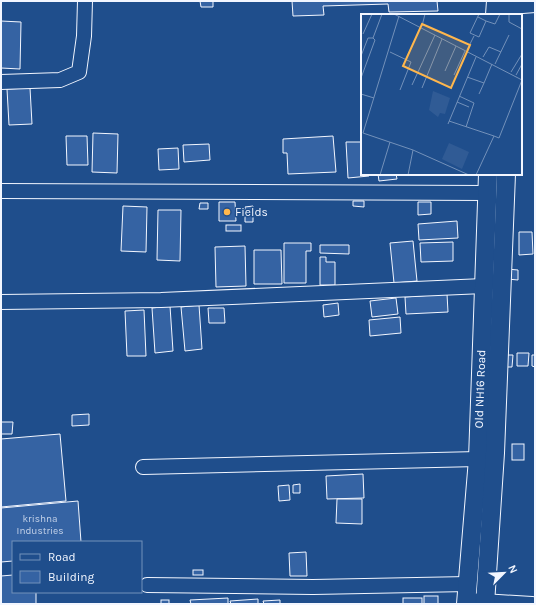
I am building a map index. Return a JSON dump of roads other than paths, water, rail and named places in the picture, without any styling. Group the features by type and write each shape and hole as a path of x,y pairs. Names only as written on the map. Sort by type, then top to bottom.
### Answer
{"main road":[{"name":"Old NH16 Road","path":"467,596 478,459 488,175"},
{"name":"Old NH16 Road","path":"485,603 495,445 506,175"}],"street":[{"path":"1,82 60,80 80,72 84,36 85,1"},
{"path":"504,8 535,5"},
{"path":"1,191 487,193"},
{"path":"1,302 161,300 484,286"},
{"path":"143,467 478,459"},
{"path":"147,584 313,587 467,596 485,603 532,604"}],"place":[{"name":"Fields","path":"227,212"}]}
